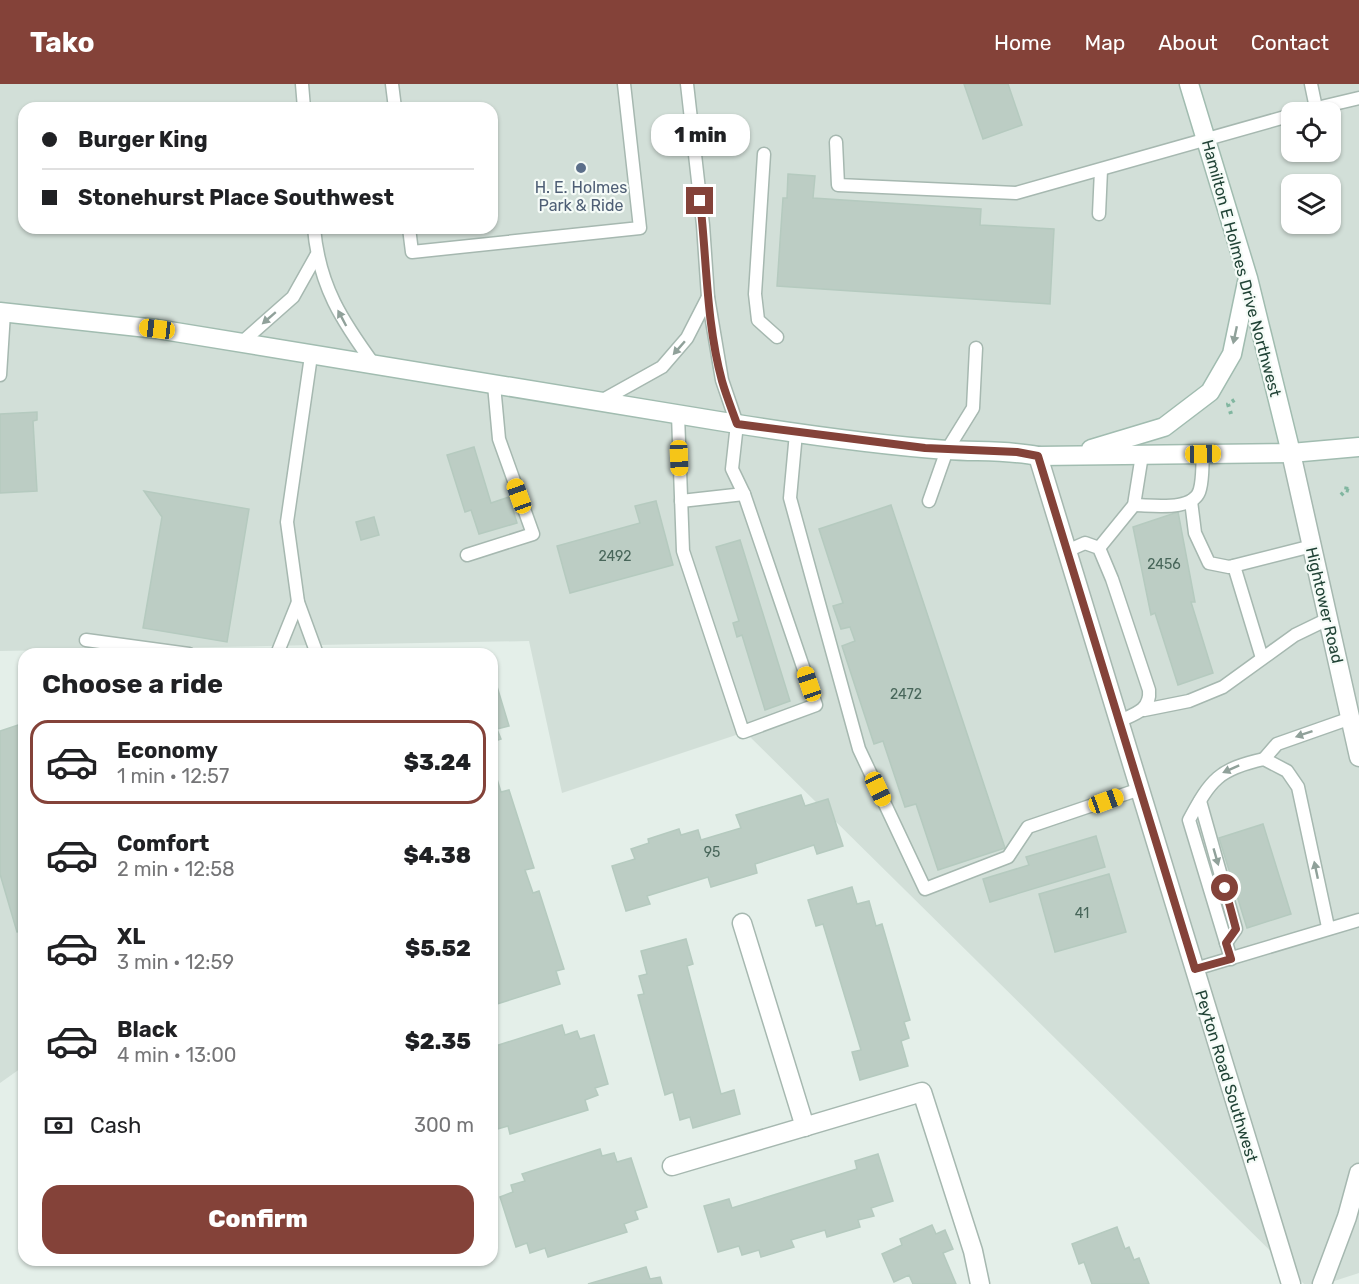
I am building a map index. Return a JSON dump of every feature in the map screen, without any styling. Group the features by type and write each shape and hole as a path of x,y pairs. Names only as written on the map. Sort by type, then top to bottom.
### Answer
{"main road":[{"name":"Hamilton E Holmes Drive Northwest","path":"1189,84 1248,278 1291,453"},
{"path":"1069,455 1164,427 1210,392 1232,354 1248,278"},
{"path":"2,312 157,329 678,415 796,433 947,450 1017,452 1038,456 1291,453 1359,447"},
{"name":"Hightower Road","path":"1291,453 1359,753"},
{"name":"Peyton Road Southwest","path":"1038,456 1291,1284"},
{"path":"742,923 805,1127"},
{"path":"672,1166 922,1092 974,1251 980,1284"},
{"path":"1322,1284 1347,1217 1359,1173"}],"lane":[{"path":"302,84 304,102"},
{"path":"392,84 394,102"},
{"path":"410,234 412,252 640,228 624,84"},
{"path":"678,415 684,551 743,732 816,705 744,494 732,469 737,424 722,380 708,297 703,225 687,84"},
{"path":"1311,84 1315,102"},
{"path":"1341,102 1359,98"},
{"path":"836,142 838,185 1016,193 1281,118"},
{"path":"764,154 755,294 758,320 777,337"},
{"path":"1099,214 1101,170"},
{"path":"314,234 316,256 340,319 375,366"},
{"path":"240,344 293,297 316,256"},
{"path":"599,402 662,367 687,338 708,297"},
{"path":"0,375 2,312"},
{"path":"929,501 947,450 973,408 976,348"},
{"path":"311,356 287,522 298,602 315,648"},
{"path":"467,555 533,534 499,439 494,385"},
{"path":"796,433 790,498 859,749 925,889 1008,857 1028,827 1140,789"},
{"path":"1134,505 1176,505 1191,501 1200,491 1203,454"},
{"path":"1099,548 1134,505 1142,455"},
{"path":"681,501 744,494"},
{"path":"1191,501 1195,533 1209,563 1234,566 1312,546"},
{"path":"1067,551 1085,543 1099,548 1112,579 1149,690 1150,700 1144,710"},
{"path":"1234,566 1262,658"},
{"path":"279,648 298,602"},
{"path":"1119,721 1144,710 1189,701 1223,687 1295,635 1328,619"},
{"path":"86,640 145,648"},
{"path":"1231,959 1226,943 1236,929 1200,801 1223,771 1264,759 1277,744 1351,718"},
{"path":"1264,759 1287,771 1298,787 1328,927"},
{"path":"1195,969 1328,927 1359,920"}],"path":[{"path":"1341,495 1346,490 1347,484"},
{"path":"1346,490 1353,492"}],"shaded area":[{"path":"0,84 1359,84 1359,1273 1325,1284 1304,1284 745,732 562,793 529,641 159,648 18,648 18,651 0,651"},
{"path":"0,872 18,924 18,1070 0,1083"}],"building":[{"path":"964,84 1008,84 1022,125 983,139"},
{"path":"788,174 815,176 813,198 981,209 980,225 1054,229 1050,304 777,286 783,198 787,198"},
{"path":"37,412 37,420 33,421 37,491 0,493 0,414"},
{"path":"474,447 491,503 509,497 517,523 479,534 471,510 465,512 447,455"},
{"path":"144,491 249,509 227,642 143,628 162,517"},
{"path":"656,501 673,565 570,593 557,546 640,523 635,506"},
{"path":"891,505 1005,848 938,870 916,804 905,807 883,741 874,744 842,646 855,641 850,627 841,629 833,606 843,603 819,529"},
{"path":"1178,512 1195,602 1191,602 1213,673 1178,685 1155,613 1151,615 1133,527"},
{"path":"374,517 379,535 361,540 356,522"},
{"path":"740,540 790,701 765,710 742,635 737,637 733,623 739,621 716,547"},
{"path":"498,690 509,726 498,729"},
{"path":"18,725 17,932 0,874 0,731"},
{"path":"498,782 501,792 509,790 534,868 525,870 533,893 539,891 564,969 556,971 560,984 498,1004"},
{"path":"801,795 805,806 828,799 843,846 817,854 814,845 755,864 757,873 711,887 708,877 647,896 650,904 626,911 612,866 635,859 631,849 649,843 648,839 679,829 681,835 698,830 701,840 741,828 736,815"},
{"path":"1263,824 1291,914 1247,928 1219,838"},
{"path":"1096,836 1105,867 990,902 983,879 1029,865 1026,857"},
{"path":"1109,874 1126,932 1055,952 1039,894"},
{"path":"852,887 857,904 869,901 876,926 882,924 910,1020 904,1022 909,1038 901,1041 908,1066 860,1080 852,1052 861,1050 823,924 816,926 808,900"},
{"path":"686,939 693,964 687,966 721,1094 734,1090 740,1114 693,1128 690,1117 680,1120 673,1092 665,1095 638,995 644,994 639,976 647,974 641,951"},
{"path":"562,1025 565,1035 577,1031 580,1039 594,1035 608,1084 595,1088 598,1095 585,1100 588,1110 510,1134 508,1126 498,1129 498,1045"},
{"path":"600,1149 602,1156 614,1153 617,1162 631,1158 647,1207 635,1211 638,1219 624,1224 627,1232 548,1257 545,1248 530,1253 527,1243 516,1247 500,1197 513,1192 511,1185 525,1181 522,1174"},
{"path":"878,1154 893,1201 871,1208 874,1216 858,1220 860,1227 827,1237 825,1230 791,1240 794,1247 761,1257 759,1250 742,1255 739,1246 718,1252 704,1206 729,1199 732,1208 857,1169 855,1161"},
{"path":"932,1225 936,1234 945,1230 953,1249 943,1253 956,1284 913,1284 909,1275 894,1282 882,1254 902,1245 900,1239"},
{"path":"1117,1227 1125,1249 1129,1247 1134,1260 1139,1258 1149,1284 1092,1284 1084,1262 1079,1264 1072,1244"},
{"path":"646,1267 650,1279 660,1277 662,1284 588,1284"}],"place":[{"name":"H. E. Holmes Park & Ride","path":"581,168"}],"route":[{"path":"700,201 708,297 716,347 722,380 737,424 813,436 925,448 1017,452 1038,456 1195,969 1231,959 1226,943 1236,929 1225,888"}]}
